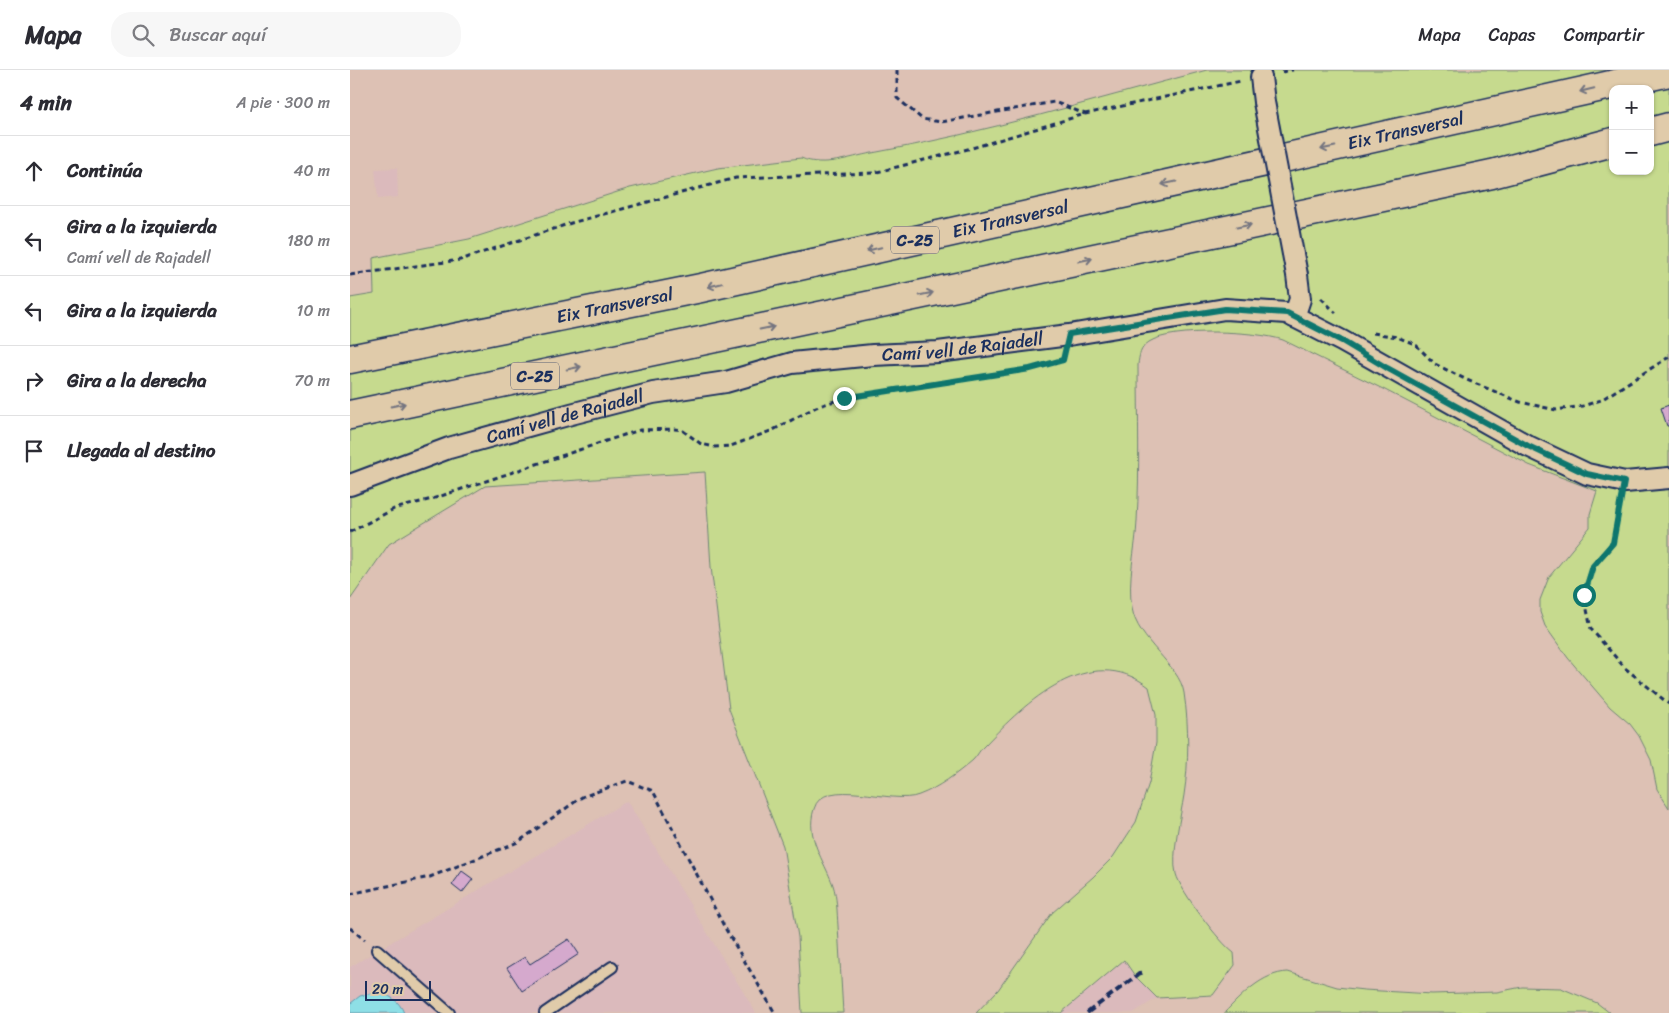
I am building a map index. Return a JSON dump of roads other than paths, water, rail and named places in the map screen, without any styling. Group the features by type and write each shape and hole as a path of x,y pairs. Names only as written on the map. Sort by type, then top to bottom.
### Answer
{"highway":[{"name":"Eix Transversal","path":"350,359 701,288 1669,72"},
{"path":"1654,131 1669,127"},
{"name":"C-25","path":"350,415 1483,176 1609,143"}],"street":[{"path":"1261,77 1264,102 1298,275 1297,308"},
{"name":"Camí vell de Rajadell","path":"350,485 449,448 571,414 654,393 726,382 792,363 874,355 938,352 1069,334 1225,309 1287,313 1297,308 1528,446 1587,474 1624,482 1669,478"}],"lane":[{"path":"377,950 450,1013"},
{"path":"545,1013 612,967"}],"water":[{"path":"377,992 393,999 404,1013 350,1013 351,1003 360,996"}],"railway":[{"path":"1087,1013 1143,971"}]}
